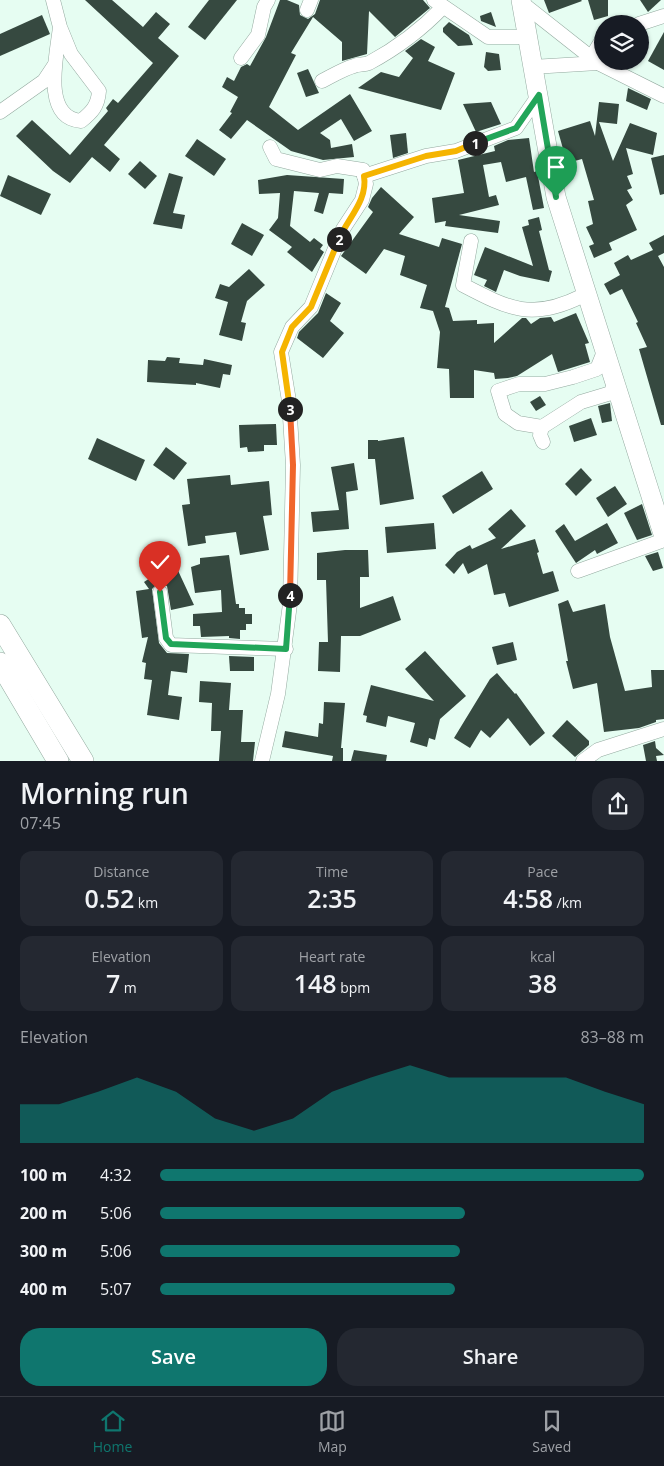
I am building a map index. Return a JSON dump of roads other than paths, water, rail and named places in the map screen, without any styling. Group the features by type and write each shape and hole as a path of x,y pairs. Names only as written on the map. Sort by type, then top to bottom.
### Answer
{"main road":[{"path":"521,2 556,197 664,536"},
{"path":"0,625 83,761"},
{"path":"0,664 58,761"}],"street":[{"path":"53,0 60,27 71,54 99,91 98,102 92,112 81,121 72,120 64,115 54,93 60,27"},
{"path":"241,58 258,34 264,6 268,0"},
{"path":"521,2 594,59"},
{"path":"322,81 354,66 368,64 377,57 392,51 423,28 439,4 488,37 528,37"},
{"path":"649,21 664,16"},
{"path":"532,67 594,60"},
{"path":"0,112 44,81 56,64"},
{"path":"614,70 664,96"},
{"path":"364,176 426,156 456,151 516,128 539,95"},
{"path":"262,761 272,728 286,649 290,604 293,465 289,401 282,352 292,327 311,307 343,229 362,200 366,184 363,170 337,166 320,170 276,159 270,147"},
{"path":"471,241 463,285 497,303 519,310 534,310 564,305 582,296 584,285"},
{"path":"604,349 598,368 555,382 519,384 498,391 505,414 518,423 542,427 581,402 611,393 614,382"},
{"path":"542,427 540,435 543,442"},
{"path":"578,571 664,536"},
{"path":"160,592 166,638 171,644 286,649"},
{"path":"583,761 598,750 664,729"}]}
